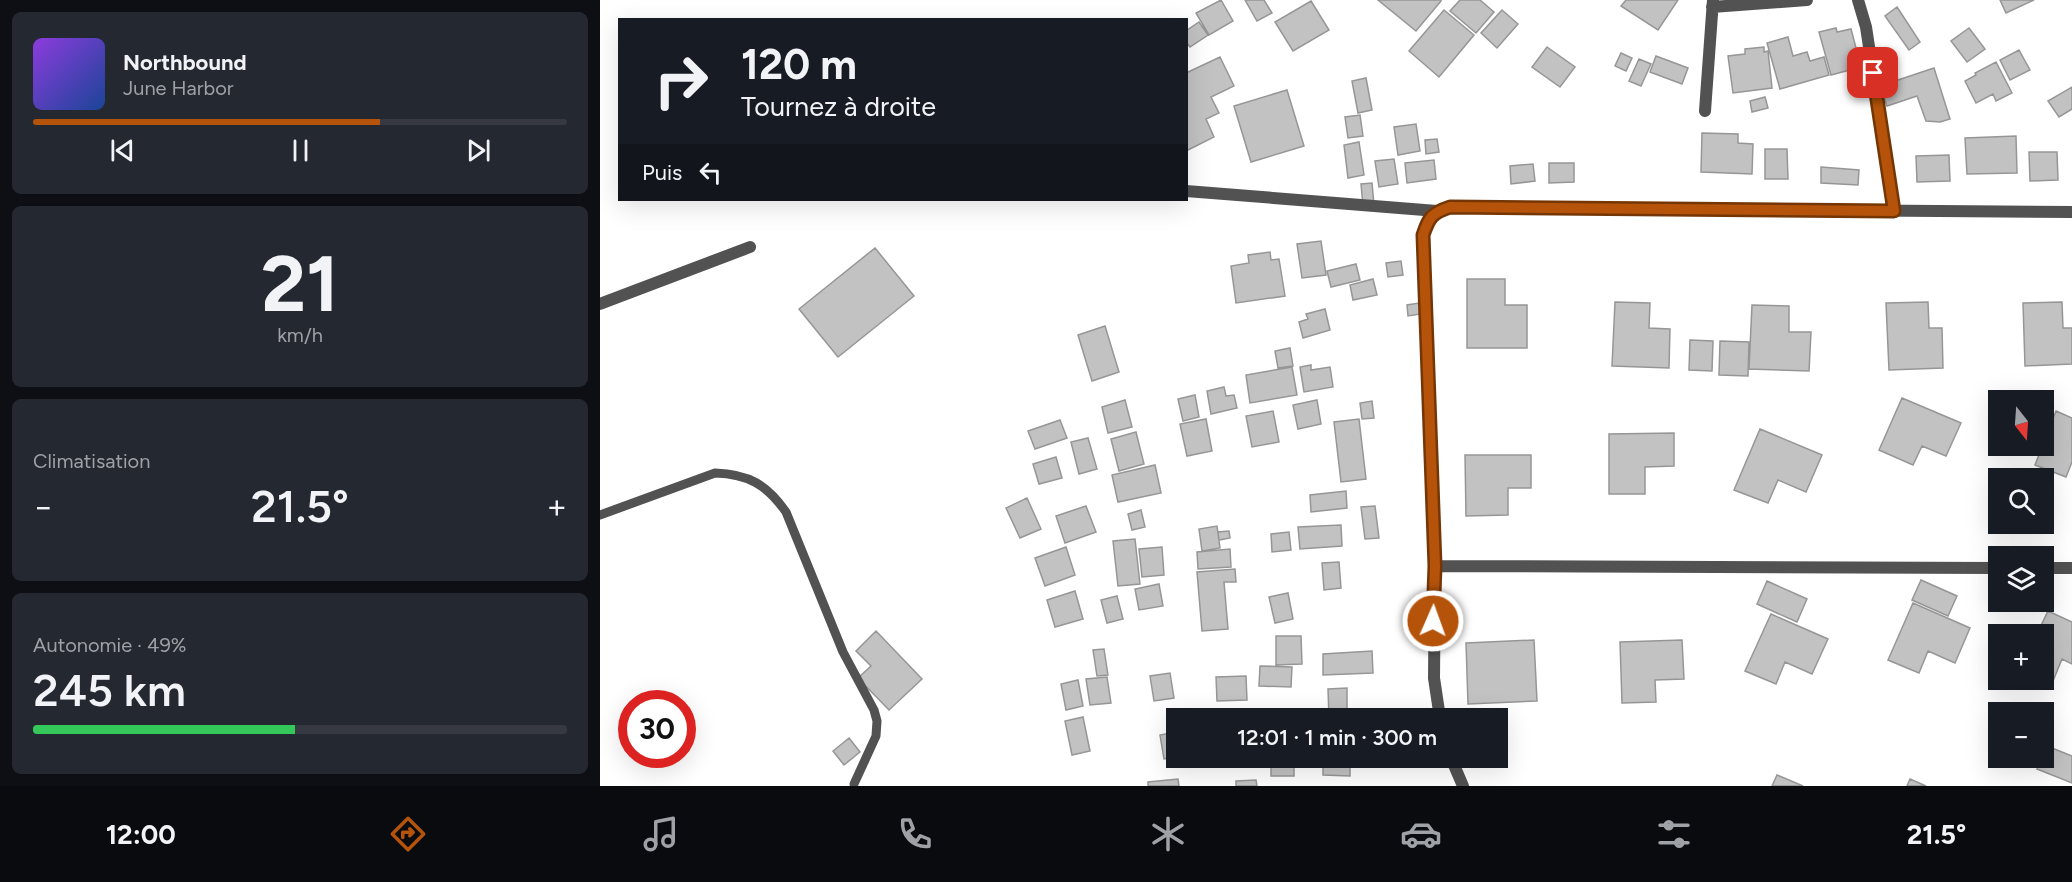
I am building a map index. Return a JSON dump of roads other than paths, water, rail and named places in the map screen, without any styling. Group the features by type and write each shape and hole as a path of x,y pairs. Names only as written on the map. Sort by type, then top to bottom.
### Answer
{"street":[{"path":"1705,111 1712,3 1807,0"},
{"path":"1858,0 1866,27 1894,211"},
{"path":"1188,191 1437,211 1450,207 2072,212"},
{"path":"1437,211 1428,220 1423,235 1435,566 1434,678 1438,708"},
{"path":"600,304 750,247"},
{"path":"1435,566 1988,568"},
{"path":"2054,568 2072,568"},
{"path":"1455,768 1463,786"}],"lane":[{"path":"600,515 715,473 735,474 753,480 777,500 786,513 843,652 874,710 877,721 876,736 854,784"}]}
